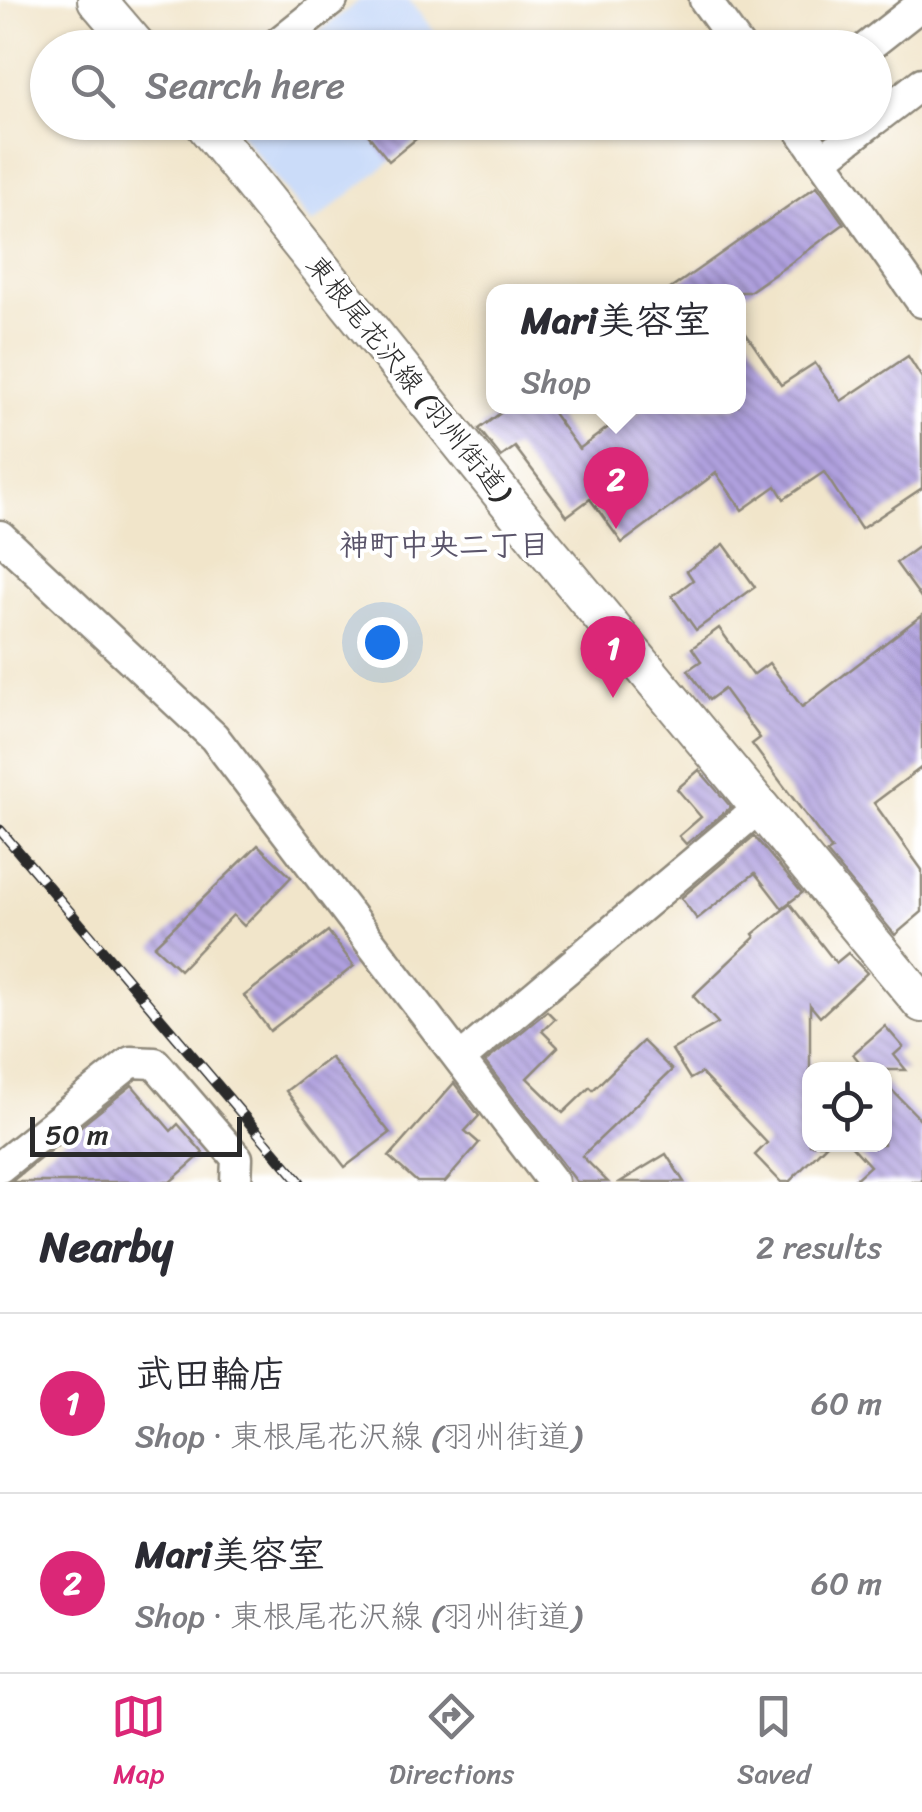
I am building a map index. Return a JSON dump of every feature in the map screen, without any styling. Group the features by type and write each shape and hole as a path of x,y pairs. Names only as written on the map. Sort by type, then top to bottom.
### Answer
{"main road":[{"path":"97,0 123,30"},
{"name":"東根尾花沢線 (羽州街道)","path":"217,140 534,534 922,1003"}],"street":[{"path":"294,30 332,0"},
{"path":"705,0 727,30"},
{"path":"889,30 922,4"},
{"path":"892,106 922,83"},
{"path":"808,140 922,302"},
{"path":"822,160 848,140"},
{"path":"0,536 214,737 553,1182"},
{"path":"460,1059 761,806"},
{"path":"0,1167 131,1062 156,1063 236,1158 236,1182"}],"shaded area":[{"path":"360,0 409,0 433,30 322,30"},
{"path":"245,140 418,140 312,224"}],"building":[{"path":"372,140 415,140 389,161"},
{"path":"817,186 844,224 749,292 746,284 677,284"},
{"path":"746,334 781,385 815,363 841,401 908,356 922,378 922,488 861,529 824,472 784,499 776,486 742,510 716,473 622,543 590,499 567,516 515,447 501,457 479,429 499,414 554,414 579,449 614,423 617,427 635,414 746,414"},
{"path":"724,544 755,587 696,630 672,596 693,580 687,571"},
{"path":"922,544 922,599 896,563"},
{"path":"922,615 922,767 874,803 922,870 922,912 895,935 827,853 832,850 752,744 760,738 724,689 709,700 688,670 701,661 692,648 719,628 753,675 769,663 802,707"},
{"path":"699,770 731,807 686,844 679,836 701,817 677,789"},
{"path":"754,836 802,893 782,908 755,873 697,919 681,898"},
{"path":"258,845 291,877 244,926 233,915 180,970 154,946"},
{"path":"790,904 836,963 848,953 867,973 820,1017 810,1005 810,1062 802,1062 802,1152 819,1152 789,1182 781,1182 755,1155 767,1143 701,1073 690,1079 672,1050 718,1023 693,996 755,937 753,934"},
{"path":"328,931 354,966 270,1031 244,996"},
{"path":"547,1011 555,1019 542,1031 558,1047 527,1078 563,1113 643,1041 672,1070 582,1156 608,1182 577,1182 485,1062"},
{"path":"885,1026 903,1047 894,1055 906,1070 892,1070 892,1062 860,1062 853,1054"},
{"path":"330,1057 390,1133 345,1167 286,1091"},
{"path":"454,1083 479,1116 465,1131 479,1143 445,1182 417,1182 389,1157"},
{"path":"132,1085 171,1131 178,1124 203,1153 170,1182 11,1182"},
{"path":"892,1090 922,1121 922,1182 852,1182 870,1166 857,1152 892,1152"},
{"path":"666,1154 684,1182 620,1182"}],"railway":[{"path":"0,830 300,1182"}],"place":[{"name":"Mari美容室","path":"616,529"},
{"name":"武田輪店","path":"613,698"}],"district":[{"name":"神町中央二丁目","path":"444,545"}]}
